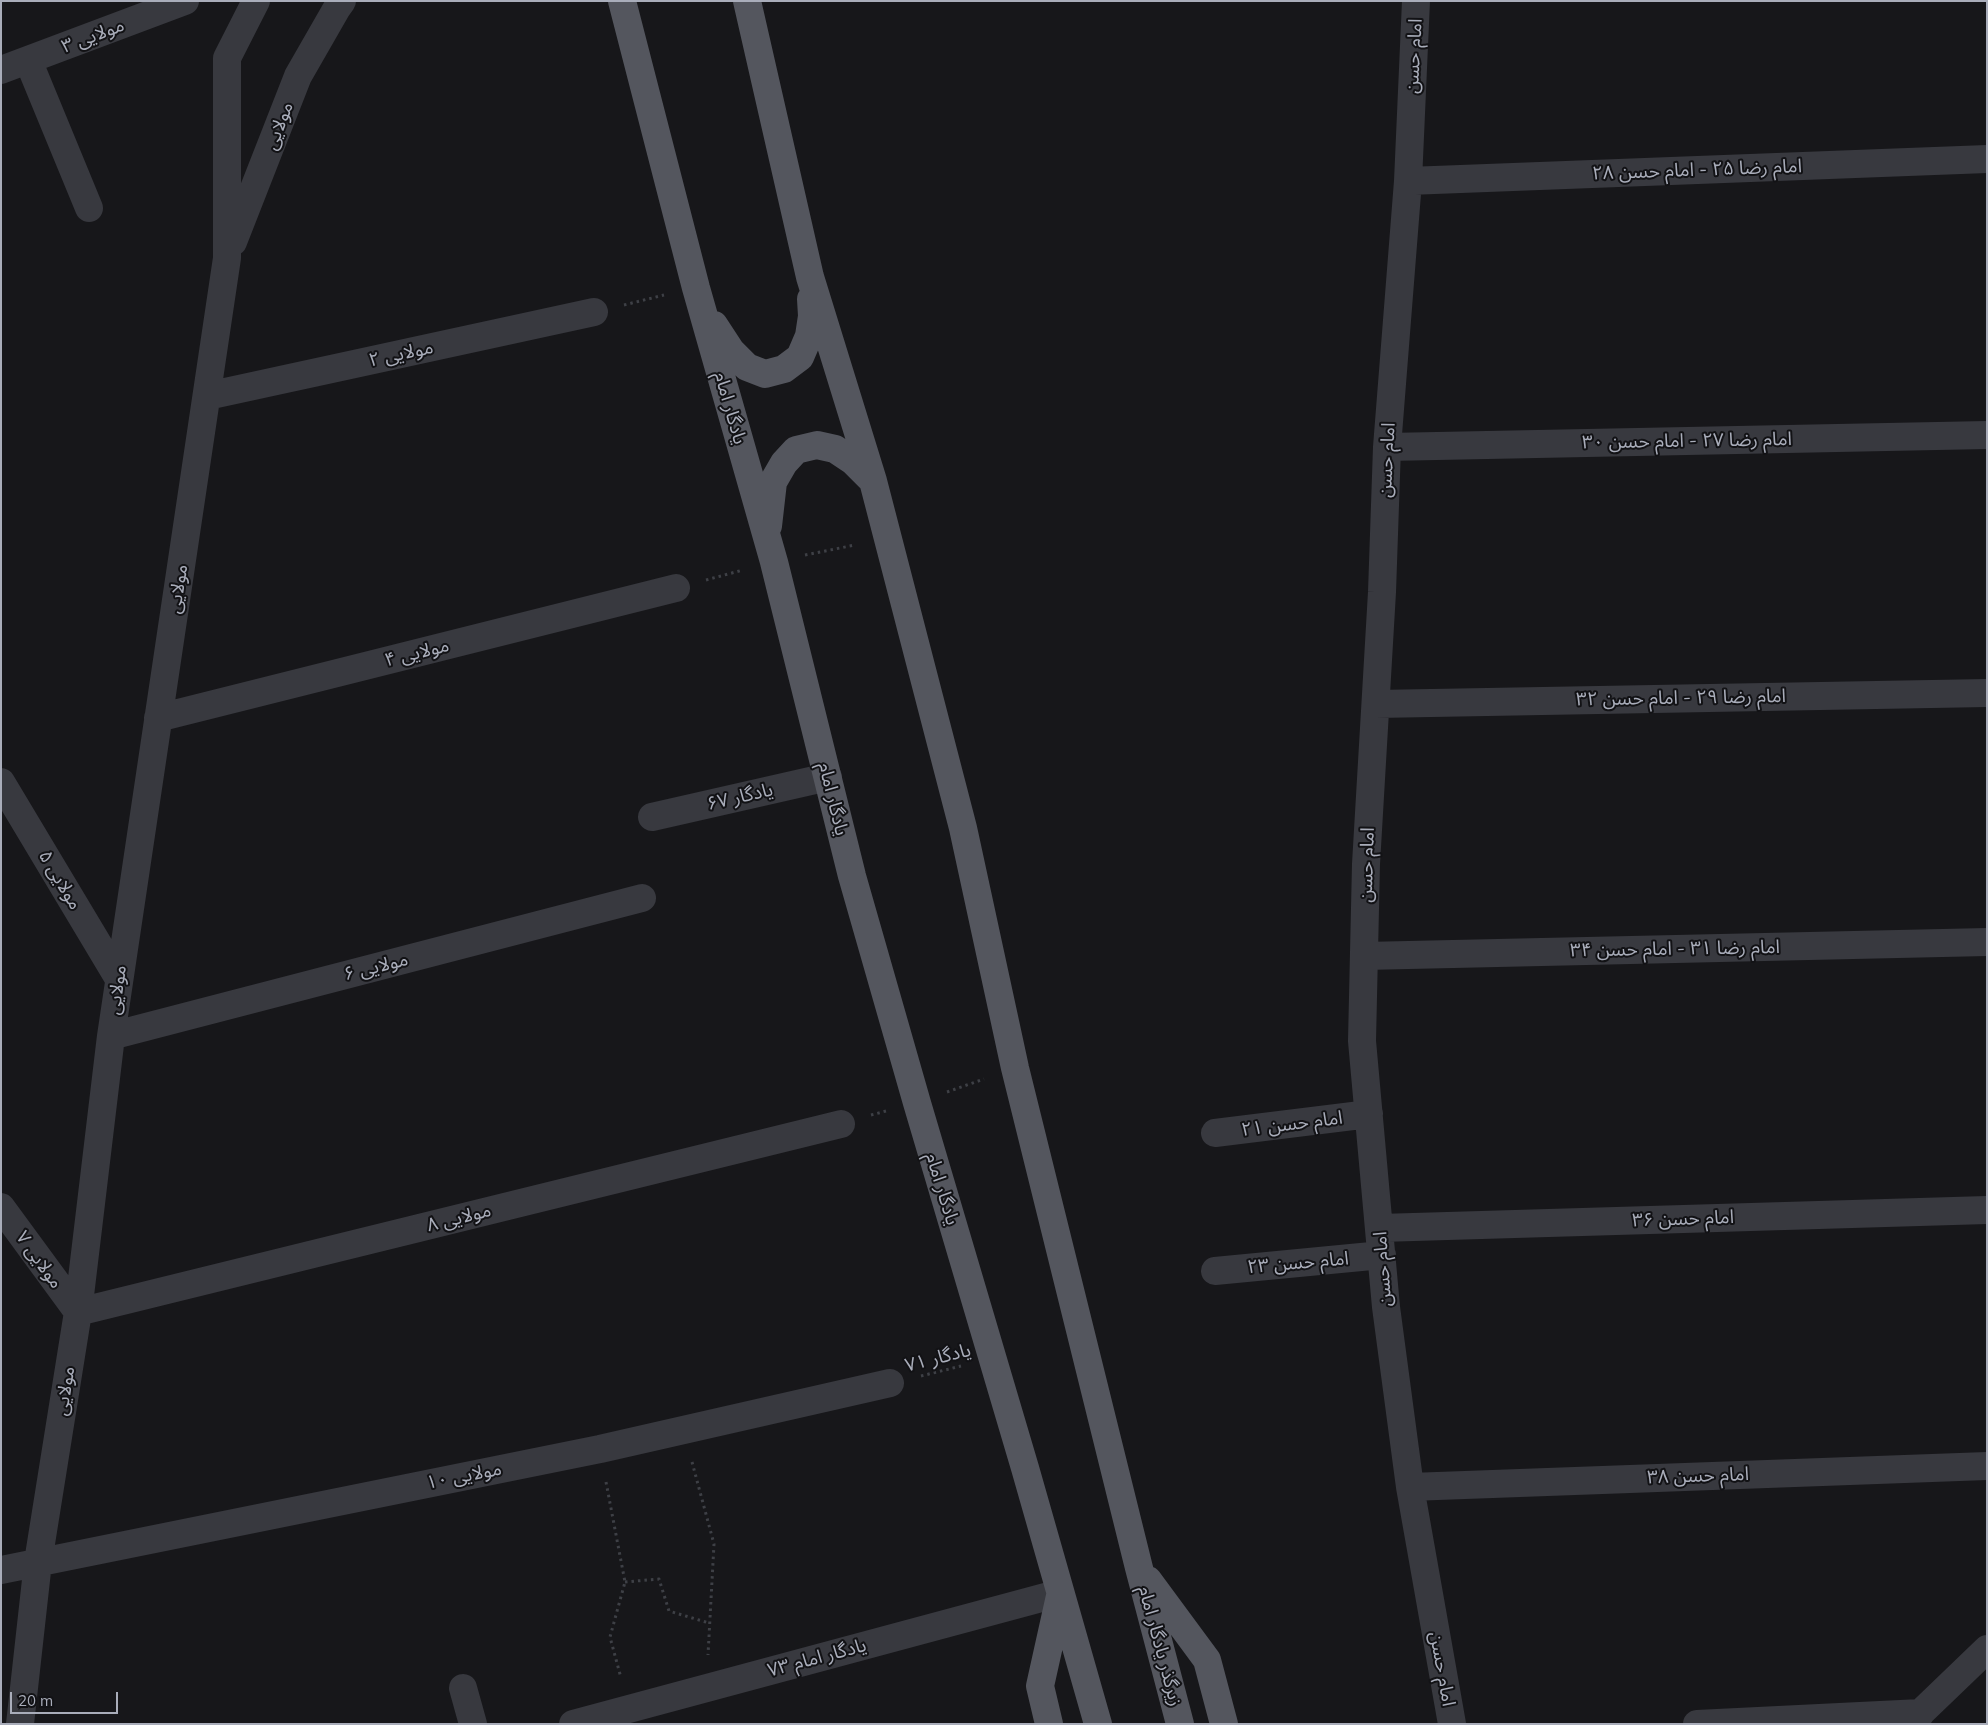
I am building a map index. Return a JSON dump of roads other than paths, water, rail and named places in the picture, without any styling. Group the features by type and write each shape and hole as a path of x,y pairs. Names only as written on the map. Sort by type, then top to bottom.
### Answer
{"main road":[{"name":"یادگار امام","path":"622,1 696,288 770,550 852,876 1060,1592"},
{"path":"747,1 810,277 873,481 963,828 1015,1068 1140,1568 1207,1660 1224,1724"},
{"path":"696,288 716,330 730,351 747,367 765,374 784,369 800,357 809,336 812,316 810,277"},
{"path":"770,550 774,482 784,463 796,450 817,445 835,450 853,461 873,481"},
{"name":"زیرگذر یادگار امام","path":"1140,1568 1180,1724"},
{"path":"1050,1724 1040,1686 1060,1592"},
{"path":"1060,1592 1098,1724"}],"street":[{"name":"مولایی ۳","path":"1,70 185,1"},
{"name":"مولایی","path":"20,1724 38,1562 78,1312 119,979 227,258 227,58 256,1"},
{"name":"مولایی","path":"227,258 298,76 336,8 342,1"},
{"name":"امام حسن","path":"1416,1 1408,181 1387,447 1382,592 1366,864 1362,1041 1386,1307 1410,1487 1452,1724"},
{"path":"28,60 89,208"},
{"name":"امام رضا ۲۵ - امام حسن ۲۸","path":"1408,181 1987,159"},
{"name":"مولایی ۲","path":"207,396 594,312"},
{"name":"امام رضا ۲۷ - امام حسن ۳۰","path":"1387,447 1987,435"},
{"name":"مولایی ۴","path":"158,718 676,588"},
{"name":"امام رضا ۲۹ - امام حسن ۳۲","path":"1376,704 1987,693"},
{"name":"یادگار ۶۷","path":"652,817 828,777"},
{"name":"مولایی ۵","path":"1,782 119,979"},
{"name":"مولایی ۶","path":"111,1036 642,898"},
{"name":"امام رضا ۳۱ - امام حسن ۳۴","path":"1364,956 1987,942"},
{"name":"امام حسن ۲۱","path":"1216,1133 1370,1114"},
{"name":"مولایی ۸","path":"78,1312 841,1124"},
{"name":"مولایی ۷","path":"1,1207 78,1312"},
{"name":"امام حسن ۳۶","path":"1380,1228 1987,1210"},
{"name":"امام حسن ۲۳","path":"1215,1271 1382,1255"},
{"name":"مولایی ۱۰","path":"1,1570 600,1449 890,1383"},
{"name":"امام حسن ۳۸","path":"1410,1487 1987,1466"},
{"name":"یادگار امام ۷۳","path":"573,1724 1060,1592"},
{"path":"1697,1724 1915,1718 1987,1649"},
{"path":"463,1688 473,1724"}]}
